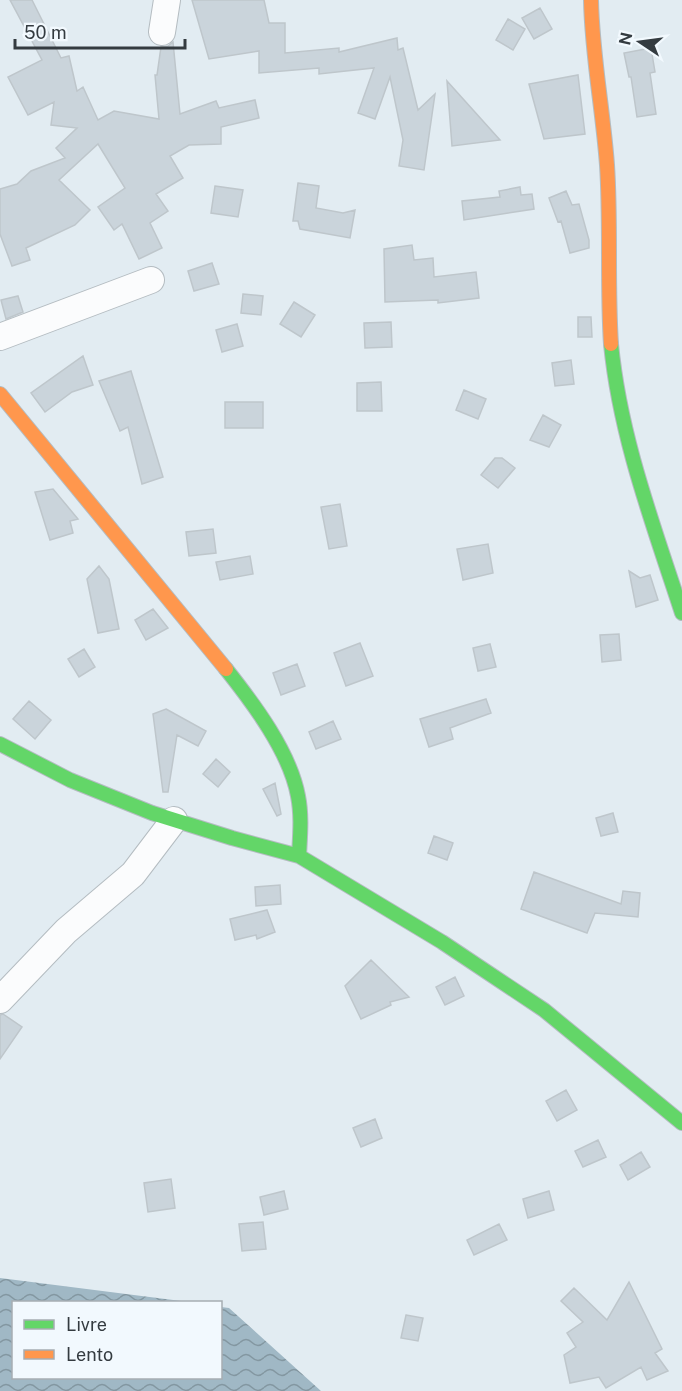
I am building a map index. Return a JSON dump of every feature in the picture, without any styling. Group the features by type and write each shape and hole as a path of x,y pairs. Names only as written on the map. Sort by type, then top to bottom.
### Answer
{"street":[{"path":"162,32 167,0"},
{"path":"591,0 591,20 605,128 610,198 609,291 611,332 620,408 682,613"},
{"path":"0,337 151,280"},
{"path":"0,394 248,698 270,732 293,777 300,807 299,856"},
{"path":"0,744 70,780 174,820 299,856 442,942 544,1010 682,1123"},
{"path":"0,1000 66,931 133,874 174,820"}],"water":[{"path":"0,1278 181,1301 12,1301 12,1379 222,1379 222,1307 229,1308 321,1391 0,1391"}],"building":[{"path":"10,0 32,0 61,58 69,56 77,91 83,87 98,120 114,111 159,119 155,75 157,75 161,47 173,42 180,114 216,101 219,108 255,100 259,118 221,127 221,144 189,145 170,156 183,178 156,194 168,211 150,223 162,248 139,259 122,224 114,230 98,207 125,188 98,144 59,180 90,210 75,225 26,248 30,260 12,266 0,234 0,189 17,184 31,171 65,158 56,148 77,128 51,125 54,102 28,115 8,77 42,60"},
{"path":"192,0 264,0 269,23 285,23 285,53 339,48 339,52 397,38 398,50 403,48 418,110 435,94 424,170 399,166 403,140 390,77 375,119 358,113 374,68 319,74 319,68 259,73 259,51 209,59"},
{"path":"540,8 552,29 534,39 522,18"},
{"path":"508,19 525,29 513,50 496,40"},
{"path":"651,48 655,72 650,73 656,114 637,117 631,77 629,77 624,53"},
{"path":"578,75 585,134 544,139 529,84"},
{"path":"447,81 500,140 452,146"},
{"path":"298,183 319,186 316,208 343,213 355,210 350,238 300,229 298,221 293,221"},
{"path":"215,186 243,190 238,217 211,213"},
{"path":"520,187 521,195 532,194 534,209 464,220 462,201 500,197 499,191"},
{"path":"566,191 572,205 579,204 589,240 589,248 570,253 561,221 558,222 549,198"},
{"path":"412,245 414,260 433,258 434,277 476,272 479,298 438,303 438,300 385,302 384,249"},
{"path":"212,263 219,284 194,291 188,271"},
{"path":"243,294 263,296 261,315 241,313"},
{"path":"18,296 23,312 6,319 1,300"},
{"path":"294,302 315,315 301,337 280,324"},
{"path":"578,317 591,317 592,337 578,337"},
{"path":"391,322 392,347 365,348 364,323"},
{"path":"237,324 243,346 222,352 216,330"},
{"path":"83,356 93,385 72,392 45,412 31,393"},
{"path":"571,360 574,384 555,386 552,363"},
{"path":"131,371 163,477 142,484 128,427 120,431 99,381"},
{"path":"381,382 382,411 357,411 357,383"},
{"path":"464,390 486,399 478,419 456,410"},
{"path":"225,402 263,402 263,428 225,428"},
{"path":"543,415 561,425 549,447 530,440"},
{"path":"495,458 502,458 515,468 498,488 481,475"},
{"path":"53,489 78,519 70,521 73,533 50,540 35,492"},
{"path":"340,504 347,546 329,549 321,507"},
{"path":"213,529 216,553 189,556 186,532"},
{"path":"488,544 493,573 463,580 457,549"},
{"path":"250,556 253,574 220,580 216,562"},
{"path":"99,566 109,579 119,629 98,633 87,579"},
{"path":"629,571 640,578 650,575 658,600 636,607"},
{"path":"153,609 168,628 146,640 135,620"},
{"path":"619,634 621,660 602,662 600,635"},
{"path":"360,643 373,676 346,686 334,653"},
{"path":"490,644 496,667 478,671 473,648"},
{"path":"84,649 95,667 79,677 68,659"},
{"path":"297,664 305,686 281,695 273,673"},
{"path":"486,699 491,713 450,728 453,739 429,747 420,719"},
{"path":"29,701 51,720 35,739 13,719"},
{"path":"166,709 206,731 198,746 177,735 168,792 163,792 153,714"},
{"path":"333,721 341,739 316,749 309,732"},
{"path":"216,759 230,772 218,787 203,774"},
{"path":"275,783 281,814 277,816 263,789"},
{"path":"613,813 618,832 601,836 596,818"},
{"path":"434,836 453,843 447,860 428,853"},
{"path":"534,872 621,904 623,891 640,893 638,917 595,913 587,933 521,909"},
{"path":"280,885 281,904 256,906 255,887"},
{"path":"267,910 275,932 257,939 256,935 235,940 230,919"},
{"path":"371,960 409,997 390,1002 391,1005 361,1019 345,986"},
{"path":"455,977 464,996 445,1005 436,987"},
{"path":"3,1014 22,1027 0,1059 0,1015"},
{"path":"566,1090 577,1110 557,1121 546,1101"},
{"path":"375,1119 382,1138 361,1147 353,1128"},
{"path":"598,1140 606,1157 583,1167 575,1151"},
{"path":"641,1152 650,1167 628,1180 620,1165"},
{"path":"171,1179 175,1208 148,1212 144,1183"},
{"path":"284,1191 288,1209 264,1215 260,1197"},
{"path":"549,1191 554,1210 528,1218 523,1199"},
{"path":"263,1222 266,1249 242,1251 239,1224"},
{"path":"499,1224 507,1240 474,1255 467,1240"},
{"path":"629,1282 662,1349 655,1353 668,1371 647,1380 641,1367 606,1388 599,1377 570,1383 564,1355 576,1347 567,1333 583,1322 561,1301 574,1288 607,1320"},
{"path":"406,1315 423,1318 418,1341 401,1338"}],"traffic: fast":[{"path":"611,344 615,379 630,447 682,613"},
{"path":"226,669 248,697 279,745 294,779 299,804 299,856"},
{"path":"0,744 70,780 152,813 299,856 442,942 544,1010 682,1123"}],"traffic: slow":[{"path":"591,0 593,41 607,165 611,344"},
{"path":"0,394 226,669"}]}
